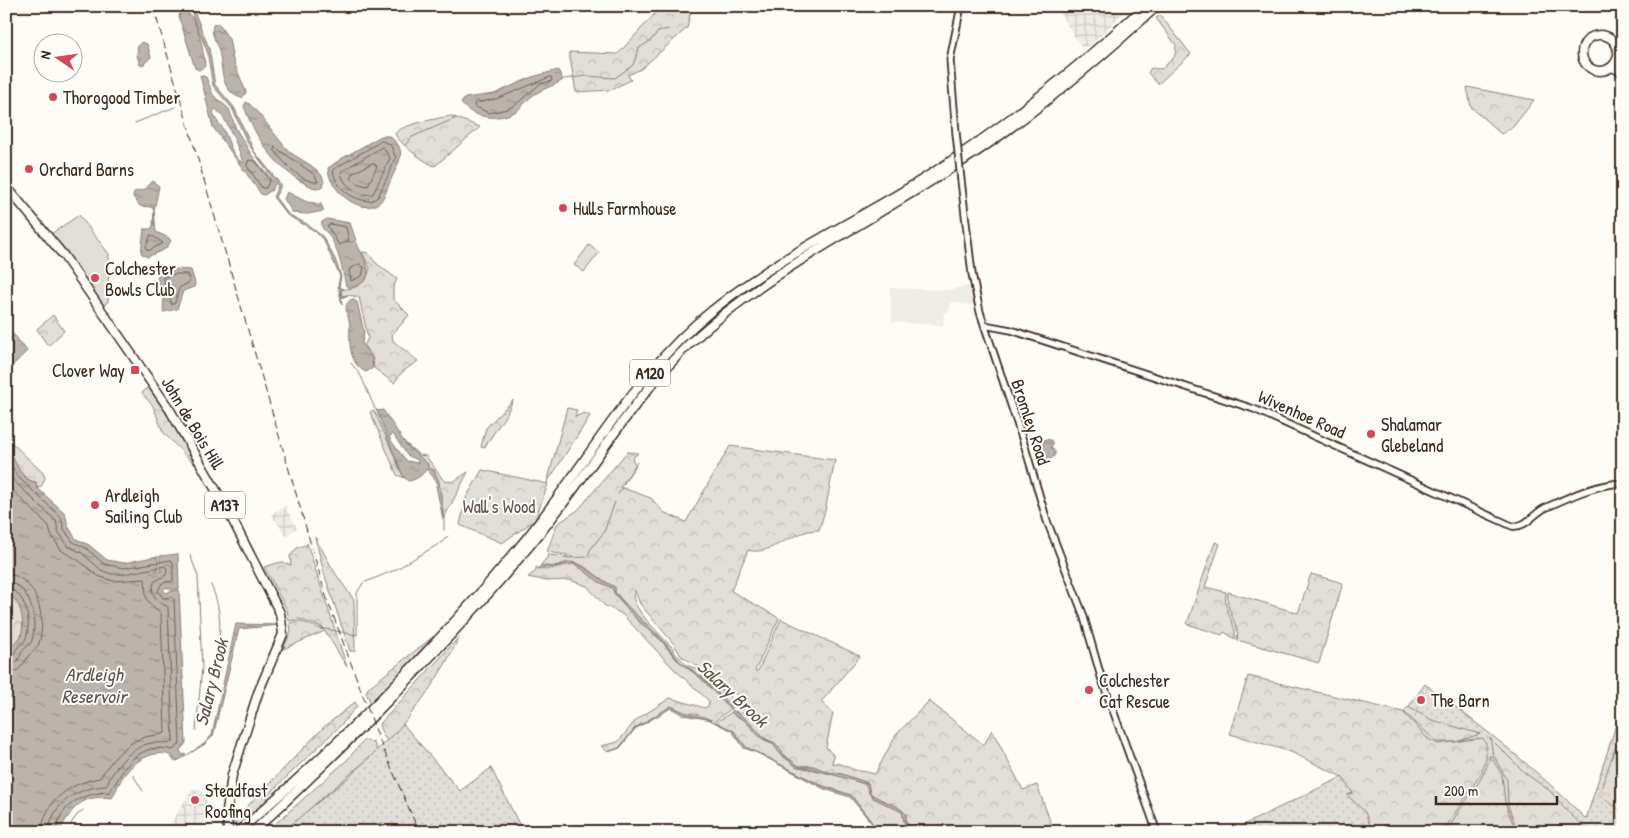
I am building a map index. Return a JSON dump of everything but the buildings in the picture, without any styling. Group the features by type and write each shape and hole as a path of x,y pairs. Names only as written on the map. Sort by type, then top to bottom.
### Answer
{"main road":[{"name":"A120","path":"238,832 350,730 452,624 556,501 641,383 694,326 775,263 922,180 962,153 1045,91 1145,6"},
{"name":"A120","path":"252,832 330,759 445,643 538,536 643,396 688,346 729,310 777,274 939,176 1009,128 1113,46 1156,6"},
{"path":"1604,35 1615,42 1620,58 1612,67 1599,71 1589,68 1582,56 1584,45 1593,36 1604,35"},
{"path":"1612,67 1623,72"},
{"name":"John de Bois Hill","path":"6,186 69,263 178,422 229,513 283,620 281,640 258,693 234,766 229,793 228,828"}],"street":[{"name":"Bromley Road","path":"960,6 950,60 956,134 974,282 984,325 1054,541 1082,614 1102,678 1157,832"},
{"name":"Wivenhoe Road","path":"984,325 1011,330 1254,408 1512,526 1522,525 1538,512 1588,490 1606,484 1623,483"}],"shaded area":[{"path":"1055,6 1129,6 1106,31 1091,44 1082,48"},
{"path":"974,285 979,306 951,302 948,312 944,312 943,325 892,322 890,288 948,290"},
{"path":"285,506 297,528 286,536 271,514"},
{"path":"200,788 213,812 205,818 202,832 165,832 192,790"}],"green space":[{"path":"662,6 692,6 687,28 641,69 628,75 631,80 610,90 576,92 569,52 618,54"},
{"path":"1160,15 1191,54 1158,84 1148,73 1151,68 1162,69 1175,56 1176,45 1156,18"},
{"path":"1467,87 1534,100 1513,127 1501,134 1471,107"},
{"path":"451,116 480,127 435,166 413,152 395,134 411,125"},
{"name":"Colchester Bowls Club","path":"79,215 109,254 108,302 101,306 51,234"},
{"path":"589,245 599,253 584,272 574,265"},
{"path":"362,252 368,253 376,263 397,279 393,288 393,299 409,315 392,335 393,341 418,361 402,372 394,383 374,368 373,359 364,346 368,338 359,297 347,295 342,297 341,290 356,287 366,280 370,268"},
{"path":"53,315 64,331 48,346 37,329"},
{"path":"148,387 170,419 195,465 163,432 153,406 142,393"},
{"path":"513,400 507,413 484,448 481,447 486,428"},
{"path":"567,408 577,410 575,417 584,413 590,416 547,483"},
{"path":"374,410 405,478 397,475 370,412"},
{"path":"6,437 43,473 45,478 41,487 37,488 36,482 25,477 19,471 8,450"},
{"path":"402,440 419,455 426,456 444,481 453,482 468,472 444,518 439,483 434,470 428,468"},
{"path":"730,446 835,460 825,511 819,530 800,534 765,550 748,550 731,591 779,618 755,671 758,671 781,619 860,656 821,702 833,713 826,747 834,756 832,763 875,774 896,735 929,701 984,745 992,730 1023,790 1037,785 1054,832 918,832 906,823 906,814 894,805 870,793 868,783 813,766 799,766 785,756 775,743 764,738 746,719 738,715 736,712 742,700 738,695 723,689 701,668 681,656 674,644 640,604 635,591 633,596 640,611 672,647 674,652 687,665 699,670 736,702 735,706 713,722 674,707 669,708 635,728 619,748 608,752 601,746 618,742 636,720 670,698 705,708 708,706 709,701 674,669 622,614 604,605 587,586 570,580 547,581 528,577 536,571 536,567 545,570 572,564 587,571 613,588 614,593 638,620 661,640 676,659 703,680 730,709 729,704 702,677 680,662 662,639 638,618 615,592 615,587 577,563 572,562 550,567 541,565 549,555 567,557 567,555 547,552 557,524 578,510 627,452 638,453 632,459 636,465 620,487 651,498 663,512 686,522"},
{"name":"Wall's Wood","path":"482,470 548,484 535,520 502,543 460,525 466,498"},
{"path":"315,537 335,573 354,600 355,651 350,651 324,573"},
{"path":"1215,542 1220,544 1205,587 1226,592 1226,605 1234,628 1235,639 1224,632 1222,635 1187,624"},
{"path":"307,543 347,667 325,631 283,649 291,632 290,623 300,621 324,630 322,627 299,619 289,621 287,610 264,567 281,562 291,565 290,556 297,548 307,546"},
{"path":"1311,574 1343,583 1319,663 1237,640 1237,629 1228,605 1228,592 1298,613"},
{"path":"6,592 19,606 22,612 23,625 20,638 12,645 10,653 6,655"},
{"path":"434,636 371,704 366,692 369,687"},
{"path":"459,637 445,665 428,692 388,741 383,736 379,725"},
{"path":"1248,676 1403,712 1428,739 1438,744 1483,738 1486,744 1486,759 1482,772 1449,822 1445,832 1377,832 1369,823 1365,812 1347,795 1353,793 1342,777 1291,752 1230,734"},
{"path":"1425,684 1528,765 1586,819 1623,703 1623,832 1229,832 1342,777 1354,793 1399,720"},
{"path":"355,702 357,706 342,724 270,793 264,804 235,832 235,819 324,727"},
{"path":"1408,707 1432,720 1480,734 1456,742 1437,742 1404,712"},
{"path":"732,712 735,716 743,719 764,740 772,743 796,766 840,776 867,785 869,794 902,812 905,825 903,832 879,832 851,795 821,785 746,747 734,731 716,722"},
{"path":"403,724 460,791 491,768 522,830 281,832 349,777"},
{"path":"1623,725 1623,812 1599,795"},
{"path":"1490,738 1525,773 1550,791 1572,816 1590,832 1518,832 1508,805 1507,780 1493,755"},
{"path":"364,740 374,743 377,751 285,830 282,832 266,832 347,760"},
{"path":"1490,755 1502,775 1505,802 1516,832 1448,832 1458,812 1483,775"}],"water":[{"path":"192,6 209,48 215,85 234,107 254,151 280,184 275,197 288,214 307,224 323,237 335,259 341,276 339,287 344,289 340,290 341,296 348,295 341,298 342,305 338,285 340,276 324,241 315,231 287,215 273,197 278,186 247,142 232,108 213,86 207,51 193,17"},
{"path":"186,10 194,22 202,44 205,66 199,70 195,68 179,17 180,12"},
{"path":"218,23 229,39 233,60 246,92 242,98 230,91 224,79 219,51 212,32 213,25"},
{"path":"142,42 147,44 151,57 143,65 140,65 137,55 138,45"},
{"path":"558,70 563,80 530,97 518,110 511,114 496,117 480,116 466,109 461,103 465,98 494,94 532,77"},
{"path":"200,75 206,77 213,95 229,109 236,129 251,154 275,184 272,190 264,195 261,194 213,127","holes":["215,109 219,112 232,133 243,163 235,156 213,112"]},
{"path":"246,102 290,152 318,171 324,181 323,187 315,188 304,183 294,177 275,160 260,140 248,117 244,106"},
{"path":"381,136 389,136 399,146 400,160 380,202 372,206 355,204 339,192 333,184 328,168"},
{"path":"152,181 159,186 154,210 151,207 140,206 133,197 134,192 146,189"},
{"path":"287,192 307,202 321,204 324,211 307,214 293,213 284,199"},
{"path":"154,210 156,232 169,238 171,241 165,249 147,257 141,253 144,229 151,229 153,226"},
{"path":"327,219 350,223 367,265 368,270 365,280 351,288 346,286 335,247 322,226 322,222"},
{"path":"175,269 191,270 195,283 194,287 183,291 177,309 163,312 164,297 157,277 161,272"},
{"path":"352,299 357,302 364,332 362,343 372,359 373,368 366,372 356,364 351,352 350,323 346,308 348,302"},
{"path":"12,333 18,339 17,342 21,343 27,351 6,372 6,336"},
{"path":"376,409 377,411 383,410 407,446 428,464 428,468 434,470 439,482 443,519 436,486 437,482 427,469 414,480 408,481 403,476","holes":["393,434 407,455 418,460 418,463 407,461 389,437"]},
{"path":"1045,439 1051,440 1053,444 1051,447 1054,450 1049,454 1051,456 1055,451 1055,455 1051,459 1046,457 1046,453 1044,455 1043,441"},
{"name":"Ardleigh Reservoir","path":"6,446 22,474 30,481 36,482 37,488 65,513 68,526 76,539 89,545 107,560 124,563 158,556 158,569 155,571 162,571 160,570 160,556 178,554 179,589 166,587 163,591 167,593 179,590 186,743 180,750 182,755 185,754 186,756 175,762 170,755 162,753 147,756 140,760 123,777 112,798 92,798 79,804 68,816 59,832 6,832 6,655 9,654 12,645 21,637 23,624 19,606 6,592"},
{"path":"569,562 575,563 587,569 615,587 615,592 624,603 662,639 680,662 702,677 731,708 703,680 676,659 661,640 637,620 614,593 612,588 599,582 575,564 538,569 541,565 551,567"},
{"path":"236,624 280,625 239,629 213,736 205,744 192,752 204,744 212,735"},
{"path":"671,706 684,713 712,720 683,715 671,708 635,729 620,748 608,752 619,748 635,728"},
{"path":"733,710 746,719 764,738 776,744 785,756 799,766 813,766 868,783 870,793 865,784 814,769 797,767 781,755 772,743 761,738 743,719 735,716 731,712"},
{"path":"714,722 734,731 746,747 757,753 744,748 732,731"},
{"path":"765,757 824,787 851,795 879,832 850,797 824,789"},
{"path":"870,793 902,810 906,814 906,823 918,832 914,832 909,827 903,832 905,825 902,812 873,798"}],"waterway":[{"path":"564,79 586,76 615,78 633,65 639,48 650,41 658,32 668,29"},
{"path":"135,123 175,107"},
{"path":"405,145 412,137 456,118"},
{"path":"351,363 361,376 375,409"},
{"path":"623,485 637,462"},
{"path":"618,494 622,488"},
{"path":"588,557 590,550 604,532 615,502"},
{"path":"444,519 444,530"},
{"name":"Salary Brook","path":"320,628 357,635 357,593 363,583 395,570 442,542 448,536"},
{"path":"190,555 198,576 202,668 196,730"},
{"path":"564,558 587,557"},
{"path":"211,585 218,606 220,626 215,669"},
{"name":"Salary Brook","path":"186,756 193,751"},
{"path":"133,775 143,791"},
{"path":"70,825 83,810"},
{"path":"509,832 516,823"}],"railway":[{"path":"153,6 326,596 379,739 419,832"}],"place":[{"name":"Thorogood Timber","path":"53,97"},
{"name":"Orchard Barns","path":"29,169"},
{"name":"Hulls Farmhouse","path":"563,208"},
{"name":"Colchester Bowls Club","path":"95,278"},
{"name":"Clover Way","path":"135,370"},
{"name":"Shalamar Glebeland","path":"1371,434"},
{"name":"Ardleigh Sailing Club","path":"95,505"},
{"name":"Colchester Cat Rescue","path":"1089,690"},
{"name":"The Barn","path":"1421,700"},
{"name":"Steadfast Roofing","path":"195,800"}]}
